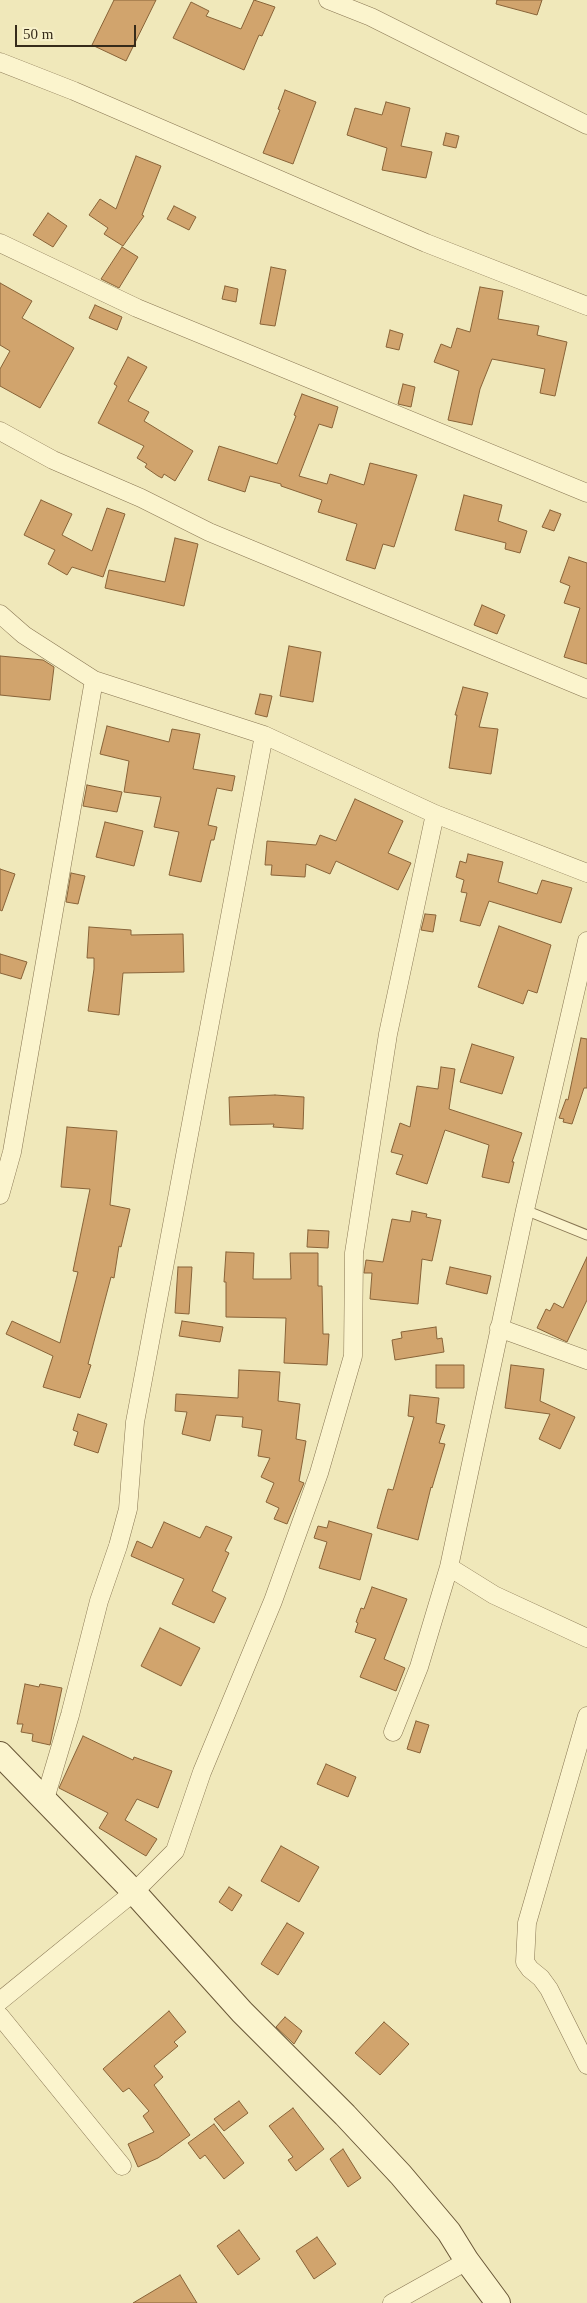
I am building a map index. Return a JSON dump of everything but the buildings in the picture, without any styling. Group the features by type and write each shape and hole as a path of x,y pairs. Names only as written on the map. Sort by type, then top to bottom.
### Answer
{"street":[{"path":"328,0 371,17 587,125"},
{"path":"0,62 74,90 426,243 587,306"},
{"path":"0,243 137,308 587,493"},
{"path":"0,431 53,460 141,498 209,532 587,689"},
{"path":"0,614 24,635 94,680 264,735 434,814 587,873"},
{"path":"0,1195 12,1152 94,680"},
{"path":"45,1799 70,1715 99,1602 128,1509 135,1422 264,735"},
{"path":"0,2001 134,1892 175,1851 202,1772 273,1601 318,1473 353,1356 354,1253 388,1034 434,814"},
{"path":"393,1732 419,1667 449,1566 525,1210 587,941"},
{"path":"500,1328 587,1360"},
{"path":"449,1566 494,1594 587,1638"},
{"path":"587,1716 526,1923 525,1962 549,1989 587,2065"},
{"path":"0,1754 134,1892 242,2012 345,2115 401,2175 449,2232 467,2261 498,2303"},
{"path":"0,2016 122,2166"},
{"path":"392,2303 467,2261"}],"lane":[{"path":"525,1210 587,1235"}]}
